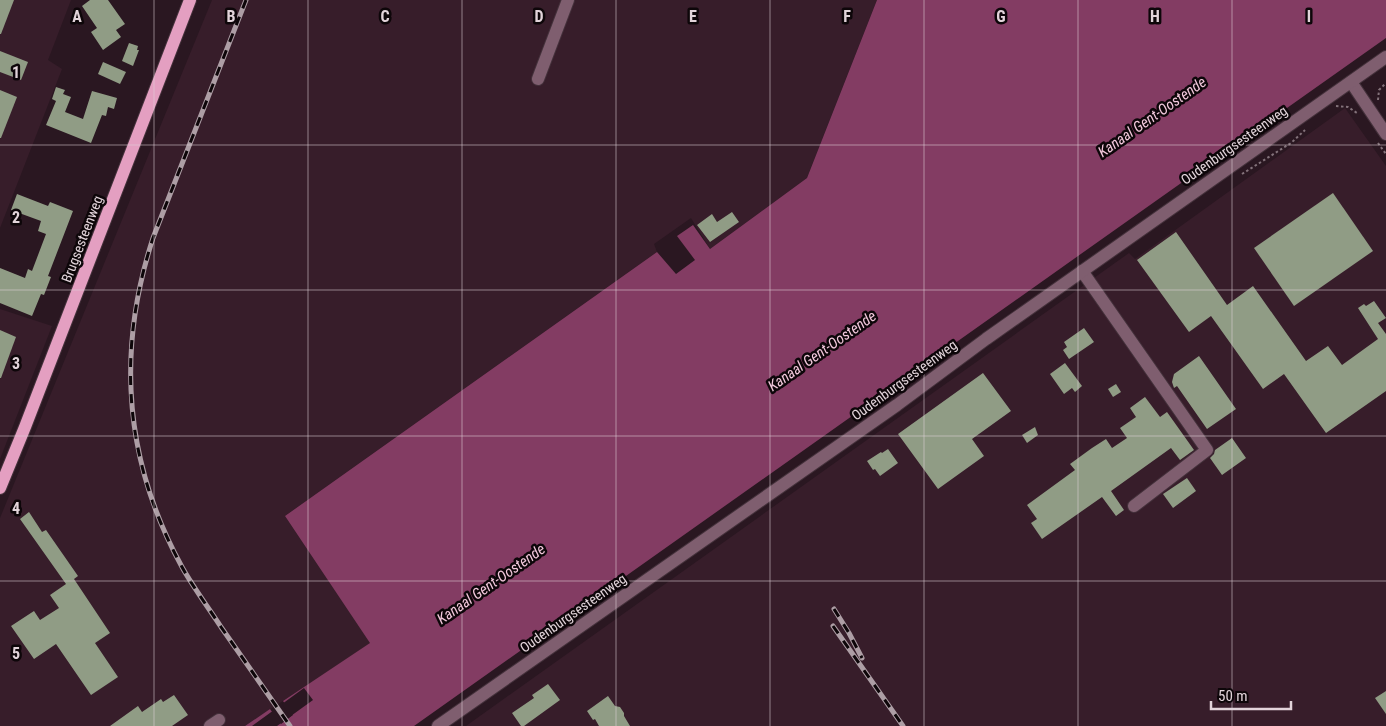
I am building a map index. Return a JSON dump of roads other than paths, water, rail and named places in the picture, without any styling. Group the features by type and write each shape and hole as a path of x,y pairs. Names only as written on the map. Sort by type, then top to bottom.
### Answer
{"main road":[{"name":"Brugsesteenweg","path":"0,488 190,0"}],"street":[{"path":"538,79 568,0"},
{"name":"Oudenburgsesteenweg","path":"438,726 897,405 1082,271 1386,57"},
{"path":"1351,82 1381,136"},
{"path":"1082,271 1207,450 1134,506"}],"water":[{"name":"Kanaal Gent-Oostende","path":"877,0 1386,0 1386,38 414,726 245,726 270,709 281,724 293,715 283,701 370,643 285,516 657,252 676,274 695,260 677,236 693,225 710,249 807,178"}],"railway":[{"path":"246,0 153,238 141,281 134,323 131,364 132,406 138,446 148,487 163,527 182,567 290,726"},
{"path":"834,609 862,658"},
{"path":"833,626 903,726"}]}
